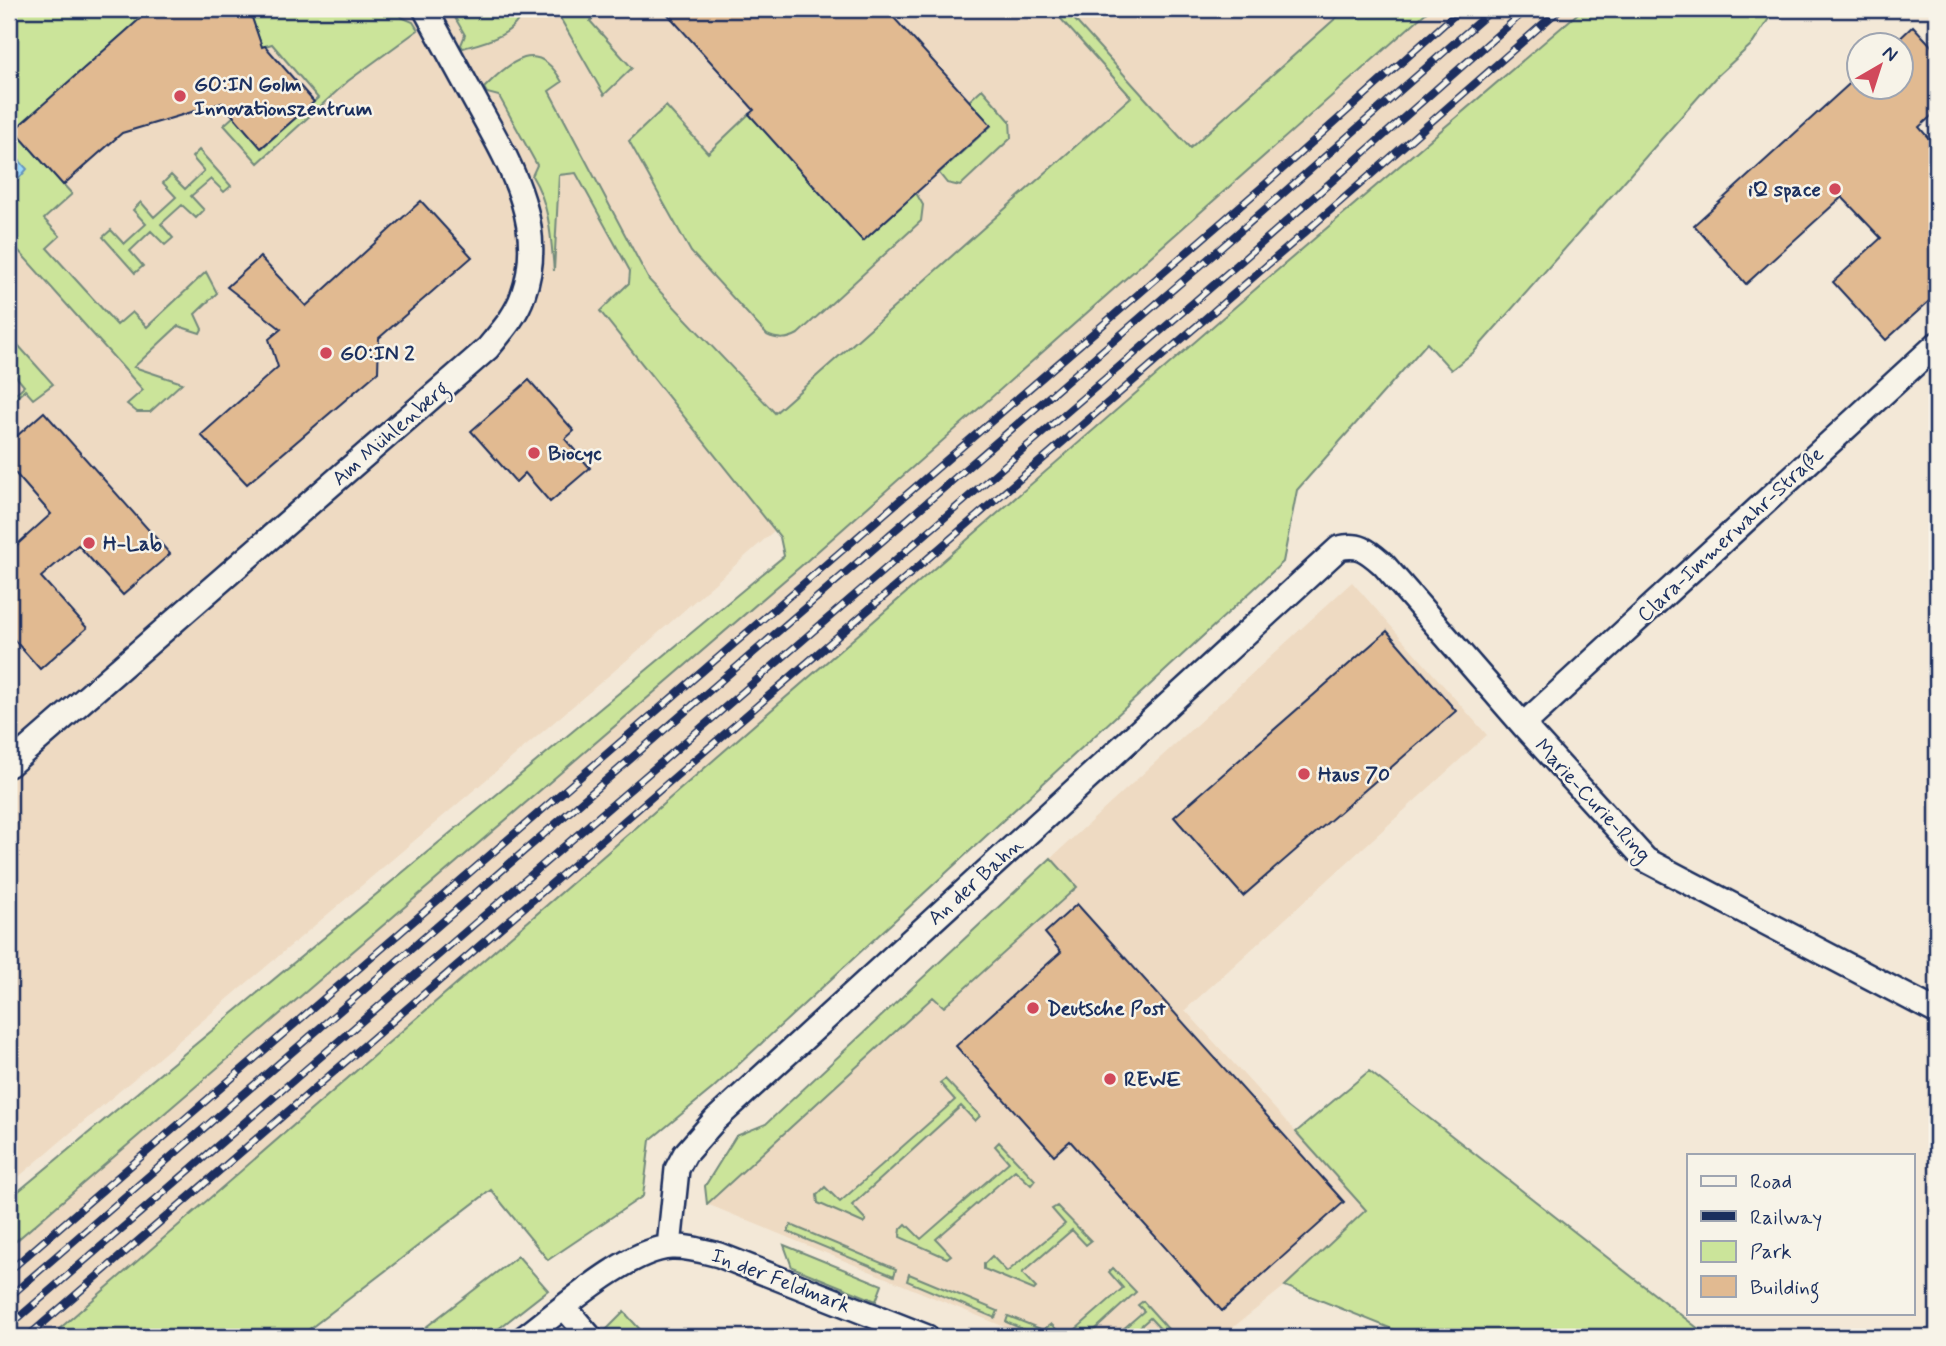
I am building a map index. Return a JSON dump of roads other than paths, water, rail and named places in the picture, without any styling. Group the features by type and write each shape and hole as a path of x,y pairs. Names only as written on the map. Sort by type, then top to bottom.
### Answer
{"street":[{"name":"Am Mühlenberg","path":"9,765 488,348 509,322 523,295 530,265 531,236 525,203 514,170 425,9"},
{"name":"Clara-Immerwahr-Straße","path":"1523,724 1937,344"},
{"name":"Marie-Curie-Ring","path":"1339,548 1351,545 1366,550 1383,564 1646,860 1937,1012"},
{"name":"An der Bahn","path":"669,1247 677,1169 685,1154 715,1120 1339,548"},
{"name":"In der Feldmark","path":"525,1337 617,1267 642,1254 669,1247 693,1248 719,1255 927,1337"},
{"path":"564,1307 590,1337"}],"water":[{"path":"9,149 27,169 11,188 9,184"}],"railway":[{"path":"9,1271 1261,188 1461,9"},
{"path":"9,1297 1222,247 1493,9"},
{"path":"9,1326 1238,264 1527,9"},
{"path":"27,1337 1560,9"}],"place":[{"name":"GO:IN Golm Innovationszentrum","path":"180,96"},
{"name":"iQ space","path":"1835,189"},
{"name":"GO:IN 2","path":"326,353"},
{"name":"Biocyc","path":"534,453"},
{"name":"H-Lab","path":"89,543"},
{"name":"Haus 70","path":"1304,774"},
{"name":"Deutsche Post","path":"1033,1008"},
{"name":"REWE","path":"1110,1079"}]}
